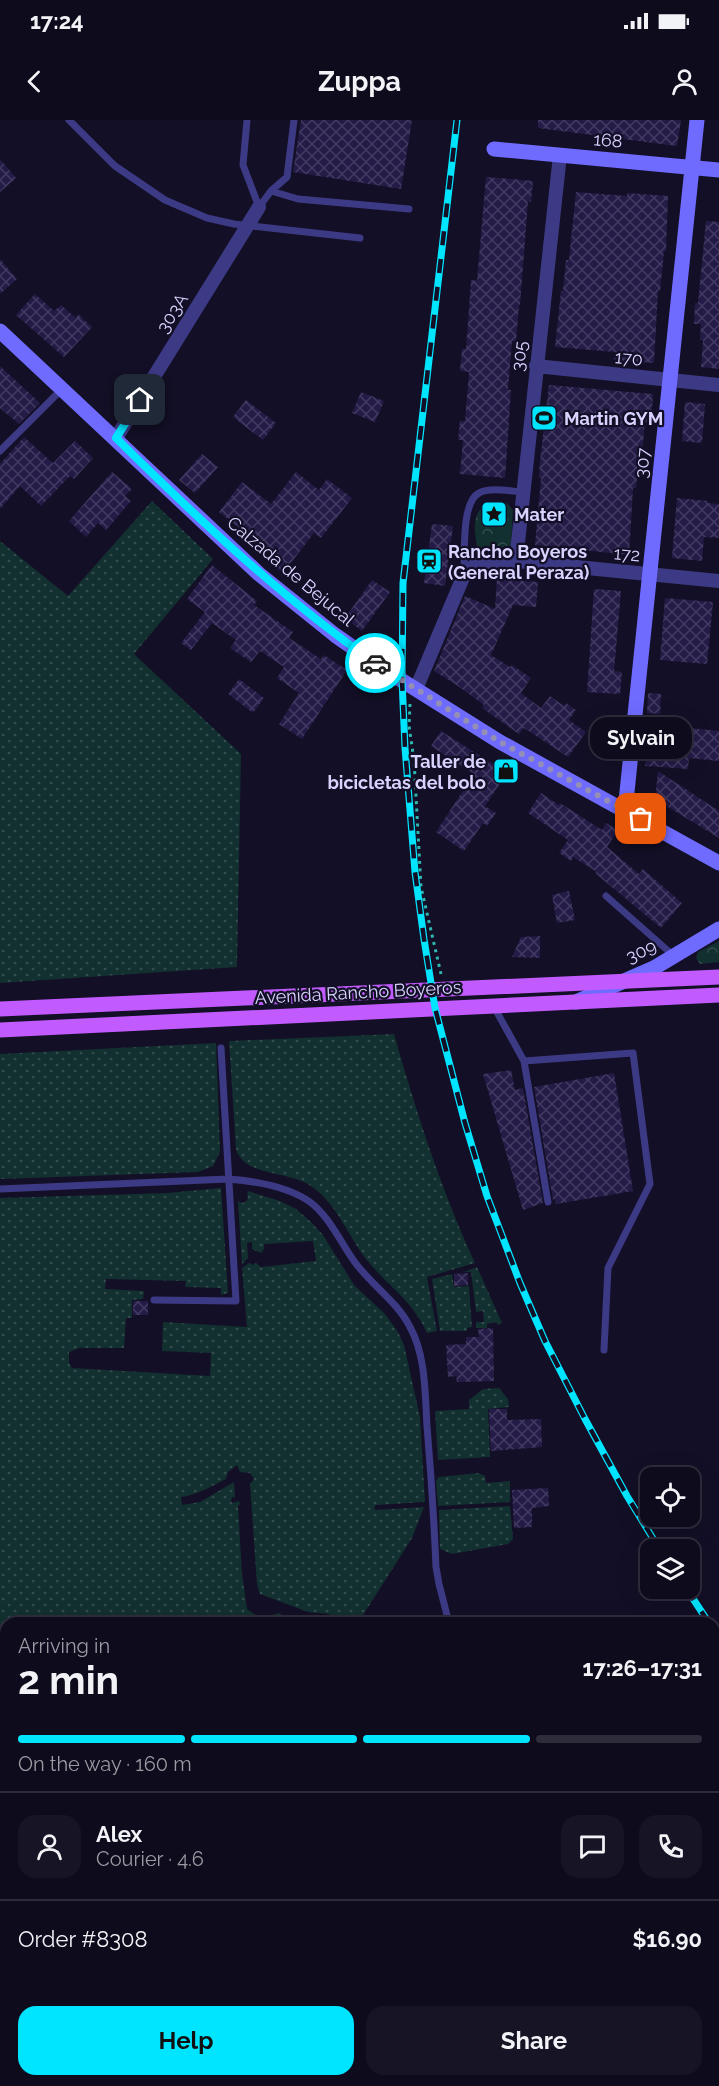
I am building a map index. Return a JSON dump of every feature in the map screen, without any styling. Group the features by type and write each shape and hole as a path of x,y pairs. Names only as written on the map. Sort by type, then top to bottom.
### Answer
{"main road":[{"name":"307","path":"625,811 697,120"},
{"name":"168","path":"494,150 719,170"},
{"name":"Calzada de Bejucal","path":"0,331 219,537 334,635 500,742 719,863"},
{"name":"309","path":"576,1002 654,968 719,929"},
{"name":"Avenida Rancho Boyeros","path":"0,1009 444,987 719,977"},
{"name":"Avenida Rancho Boyeros","path":"0,1030 719,996"}],"street":[{"name":"305","path":"516,561 560,155"},
{"name":"303A","path":"116,438 259,207"},
{"name":"170","path":"536,366 719,385"},
{"name":"172","path":"464,575 477,563 516,561 719,581"},
{"path":"416,689 464,575"}],"lane":[{"path":"69,120 115,166 165,200 207,218 360,238"},
{"path":"247,120 243,165 259,207"},
{"path":"259,207 271,191 287,177 294,120"},
{"path":"271,191 298,199 409,209"},
{"path":"0,451 63,388"},
{"path":"464,575 467,511 471,500 477,493 486,490 522,492"},
{"path":"606,896 675,957"},
{"path":"492,1005 524,1061 548,1203"},
{"path":"154,1300 237,1301 221,1048"},
{"path":"524,1061 633,1053 650,1184 608,1268 604,1350"},
{"path":"0,1189 228,1179 258,1182 277,1187 311,1203 332,1228 357,1266 403,1313 418,1348 424,1386 437,1576 448,1617"}],"path":[{"path":"416,689 410,701 409,726 414,760 421,887 444,987"}],"green space":[{"path":"152,501 213,559 134,654 241,754 237,967 0,983 0,541 68,596"},
{"path":"497,501 507,503 513,510 511,545 490,551 477,546 475,524 483,507"},
{"path":"719,941 719,962 700,964 696,958 698,952"},
{"path":"394,1034 430,1150 475,1263 427,1277 437,1331 427,1333 414,1311 366,1259 335,1210 320,1193 302,1181 257,1169 241,1158 236,1149 229,1041"},
{"path":"216,1043 220,1152 213,1166 198,1172 0,1179 0,1054"},
{"path":"221,1188 228,1293 221,1295 221,1288 185,1287 186,1281 106,1279 105,1289 144,1291 143,1299 132,1300 132,1318 126,1318 124,1348 79,1348 69,1352 69,1363 72,1368 210,1376 211,1353 162,1351 163,1322 247,1327 242,1268 249,1263 253,1265 256,1263 261,1267 316,1261 313,1241 264,1244 261,1253 252,1249 252,1242 247,1243 248,1258 242,1264 238,1201 242,1203 246,1201 248,1191 280,1201 296,1209 311,1222 323,1235 354,1285 385,1314 398,1332 404,1345 420,1417 425,1502 376,1505 374,1508 376,1510 424,1507 412,1538 362,1617 330,1617 329,1614 308,1612 260,1594 257,1584 250,1484 254,1479 250,1473 240,1472 237,1465 228,1472 226,1479 199,1492 181,1497 182,1505 200,1502 234,1482 235,1498 232,1497 231,1502 239,1501 240,1504 238,1506 242,1574 247,1609 259,1617 0,1617 0,1198 168,1193"},
{"path":"477,1267 502,1323 487,1324 487,1328 476,1328 476,1322 484,1322 483,1311 476,1312 471,1272 464,1272"},
{"path":"452,1274 454,1287 469,1286 472,1327 467,1328 467,1331 440,1331 432,1279"},
{"path":"499,1388 508,1399 509,1407 488,1409 490,1457 438,1460 435,1411 469,1409 469,1400 483,1389"},
{"path":"478,1473 485,1476 486,1483 510,1481 510,1502 438,1506 436,1481 439,1477"},
{"path":"510,1506 513,1539 508,1544 452,1554 440,1549 439,1510"},
{"path":"279,1613 285,1617 271,1617 272,1615"}],"building":[{"path":"301,120 412,120 401,189 293,172"},
{"path":"538,120 681,120 677,146 538,128"},
{"path":"0,159 16,178 0,192"},
{"path":"486,177 533,181 531,202 528,201 516,342 512,341 505,478 460,474 463,440 458,440 460,421 465,421 469,372 460,371 462,349 466,349 471,280 477,281"},
{"path":"576,192 668,196 666,251 664,251 660,291 658,290 654,363 614,360 615,352 555,347 561,291 563,291 566,260 569,260"},
{"path":"706,221 719,222 719,369 701,367 703,340 700,340 701,324 694,324"},
{"path":"0,259 17,279 0,294"},
{"path":"35,294 54,311 61,305 76,318 78,314 92,327 64,357 16,315"},
{"path":"0,366 40,403 19,424 0,408"},
{"path":"549,385 653,394 651,423 645,422 636,488 633,488 629,555 535,545 541,478 539,478 540,461"},
{"path":"361,392 384,401 375,422 352,413"},
{"path":"246,400 276,423 263,440 233,417"},
{"path":"685,402 705,404 702,443 682,441"},
{"path":"24,437 53,463 75,441 93,458 74,479 70,476 41,506 20,486 0,509 0,464"},
{"path":"202,454 218,467 195,493 179,480"},
{"path":"112,472 132,489 125,496 131,501 106,530 98,523 86,537 69,521"},
{"path":"296,472 319,490 327,479 352,498 321,538 314,533 283,573 267,561 272,554 219,512 242,482 271,504"},
{"path":"677,498 719,504 719,538 704,537 702,561 672,558"},
{"path":"432,524 453,526 445,586 424,583"},
{"path":"212,565 257,601 254,605 293,632 289,638 321,659 324,655 347,670 302,739 279,724 299,693 277,678 284,667 260,651 251,662 230,648 236,640 212,623 191,650 181,643 205,612 187,599"},
{"path":"497,579 538,582 536,607 513,605 491,655 531,678 521,693 541,708 550,696 564,706 566,703 576,710 569,720 586,732 568,757 524,728 519,734 482,708 484,705 434,671 465,596 495,609"},
{"path":"372,580 390,592 362,631 345,618"},
{"path":"594,589 621,591 614,671 622,672 620,694 587,692"},
{"path":"665,598 713,602 707,664 660,660"},
{"path":"239,679 264,698 253,713 228,694"},
{"path":"648,693 661,694 660,714 647,713"},
{"path":"650,724 719,731 719,761 689,758 688,769 645,766"},
{"path":"441,731 507,773 485,806 496,813 487,826 483,823 464,851 436,832 474,774 431,746"},
{"path":"658,771 719,811 719,838 655,799"},
{"path":"541,793 602,830 606,823 618,830 607,847 639,874 643,869 682,903 661,928 595,873 597,872 573,857 571,861 559,853 568,840 528,813"},
{"path":"569,891 575,920 557,923 552,895"},
{"path":"540,936 540,958 512,957 521,937"},
{"path":"511,1070 515,1090 523,1088 543,1203 523,1210 483,1074"},
{"path":"614,1073 633,1191 556,1204 555,1199 553,1200 534,1087"},
{"path":"468,1273 468,1285 454,1286 454,1274"},
{"path":"133,1301 148,1301 148,1315 133,1315"},
{"path":"493,1328 494,1381 457,1382 456,1376 448,1377 446,1345 466,1344 466,1337 479,1337 478,1329"},
{"path":"489,1409 507,1409 507,1420 541,1419 542,1447 491,1451"},
{"path":"548,1488 549,1506 532,1508 532,1527 514,1528 512,1490"}],"railway":[{"path":"457,120 403,583 402,680 405,748 415,872 424,939 435,1008 465,1123 487,1196 520,1283 545,1341 585,1419 653,1539"},
{"path":"693,1599 705,1617"}],"way so far":[{"path":"375,663 500,742 641,819"}],"place":[{"name":"Martin GYM","path":"544,418"},
{"name":"Mater","path":"494,514"},
{"name":"Rancho Boyeros (General Peraza)","path":"429,561"},
{"name":"Taller de bicicletas del bolo","path":"506,771"},
{"name":"Sylvain","path":"641,819"}],"route":[{"path":"140,400 116,438 259,574 334,635 375,663"}]}
